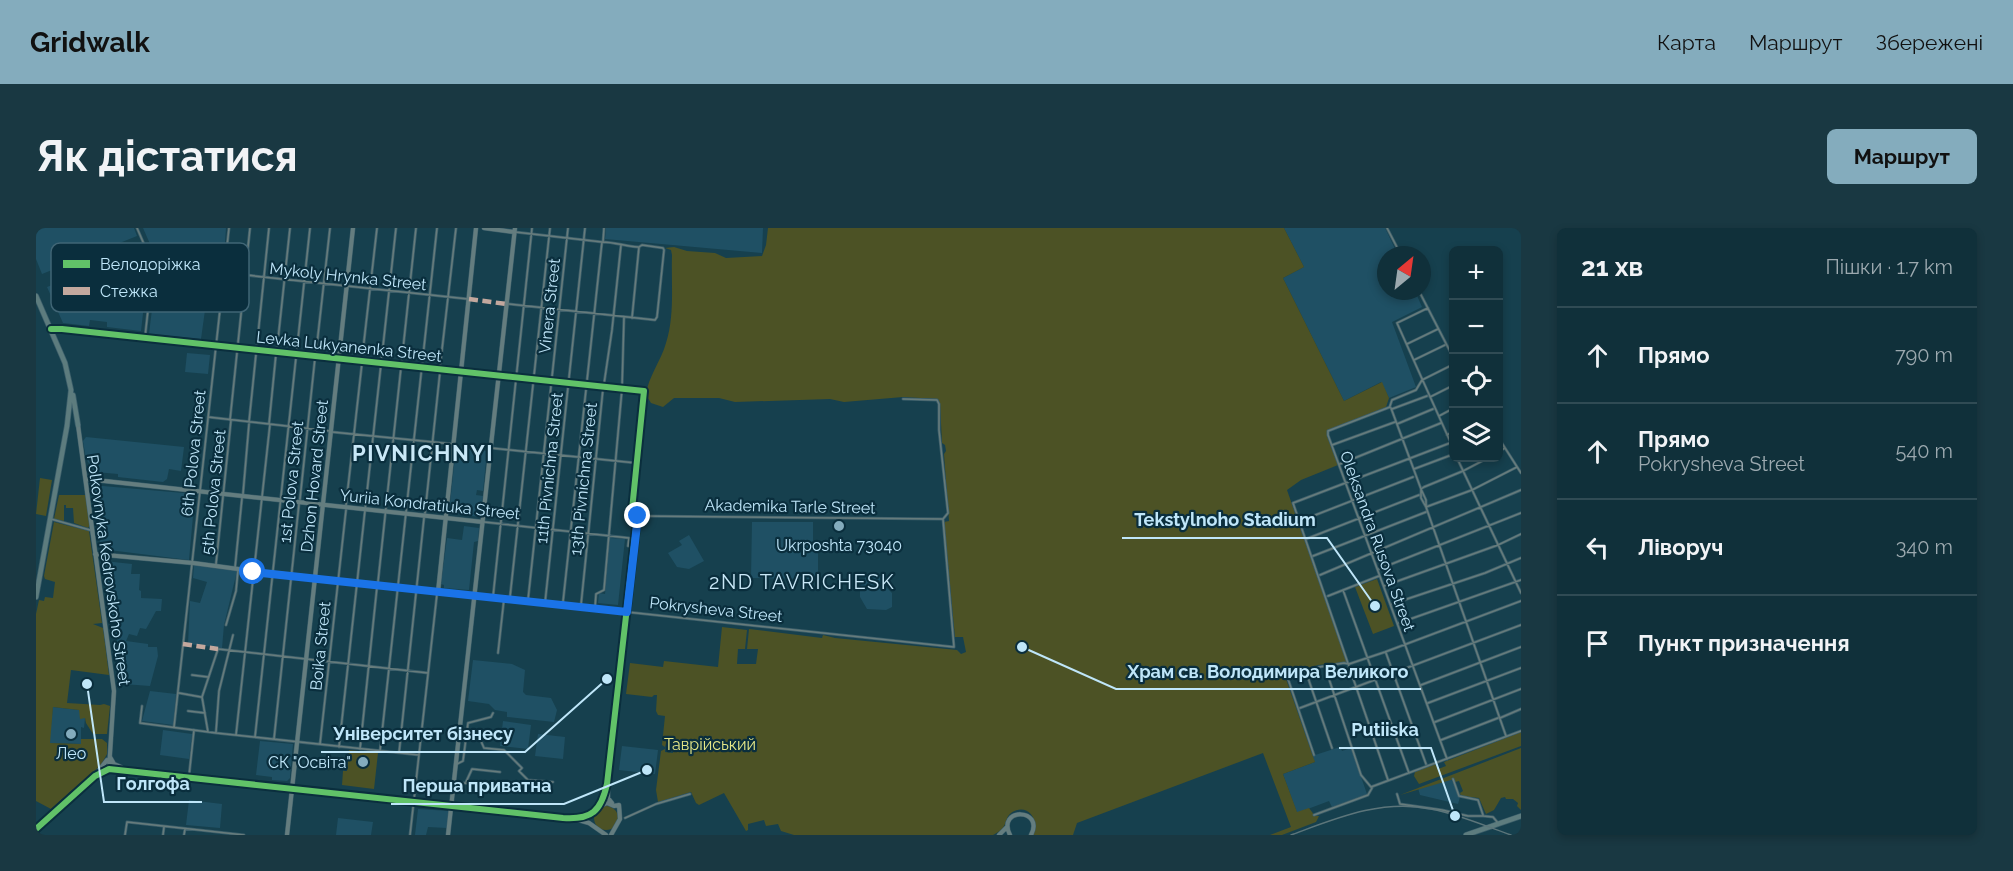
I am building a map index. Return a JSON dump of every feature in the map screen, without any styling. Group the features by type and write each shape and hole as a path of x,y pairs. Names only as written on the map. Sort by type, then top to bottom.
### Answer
{"main road":[{"path":"36,296 65,363 78,425"},
{"path":"36,597 67,426 71,390"},
{"path":"67,426 72,421 78,425"},
{"path":"1466,835 1521,816"}],"street":[{"path":"137,228 143,243"},
{"name":"6th Polova Street","path":"227,243 229,228"},
{"name":"5th Polova Street","path":"248,243 250,228"},
{"path":"226,625 236,591 249,423 269,228"},
{"path":"236,735 290,228"},
{"path":"255,737 310,228"},
{"name":"1st Polova Street","path":"274,739 330,228"},
{"name":"Dzhon Hovard Street","path":"287,835 353,228"},
{"name":"Boika Street","path":"320,744 377,228"},
{"path":"339,747 396,228"},
{"path":"360,749 416,228"},
{"path":"380,751 437,228"},
{"path":"399,753 456,228"},
{"path":"410,835 476,228"},
{"path":"484,228 664,249 657,319 652,321 506,304"},
{"path":"493,597 532,228"},
{"path":"498,653 518,526 550,228"},
{"name":"Vinera Street","path":"527,601 568,228"},
{"name":"11th Pivnichna Street","path":"545,603 585,228"},
{"path":"562,605 604,228"},
{"path":"1387,228 1396,246"},
{"path":"448,835 514,230"},
{"name":"13th Pivnichna Street","path":"581,607 603,387 614,315 621,245"},
{"path":"632,318 640,246"},
{"name":"Mykoly Hrynka Street","path":"249,276 469,299"},
{"path":"1424,300 1452,354"},
{"path":"1428,308 1397,324 1449,440"},
{"path":"145,338 148,312"},
{"name":"6th Polova Street","path":"174,727 219,312"},
{"name":"5th Polova Street","path":"216,565 241,312"},
{"path":"595,609 596,594 604,590 622,389 624,316"},
{"name":"Levka Lukyanenka Street","path":"51,329 644,391 637,463"},
{"path":"1406,344 1438,329"},
{"path":"1413,360 1447,345"},
{"path":"1449,366 1422,380 1416,390 1391,401 1391,408 1415,477 1426,500 1427,512 1506,736"},
{"path":"1391,408 1449,388"},
{"path":"903,399 931,399 937,400 939,404 939,430 948,513 943,519"},
{"name":"Oleksandra Rusova Street","path":"1391,408 1328,431 1447,759"},
{"path":"1332,445 1434,408"},
{"path":"1438,416 1449,410"},
{"path":"208,417 453,444"},
{"path":"1339,464 1441,423"},
{"name":"Polkovnyka Kedrovskoho Street","path":"78,425 114,691 108,754 109,769 95,776"},
{"path":"1388,780 1293,503 1449,442"},
{"path":"1503,445 1521,473"},
{"path":"490,448 637,463 632,510 638,510 638,516 608,777 604,797 594,813 592,822 598,830 608,832 614,829"},
{"path":"1413,469 1449,454"},
{"path":"1459,462 1521,593"},
{"path":"1421,489 1480,462"},
{"path":"1426,507 1472,490 1517,467"},
{"path":"1299,521 1415,477"},
{"name":"Yuriia Kondratiuka Street","path":"86,479 629,538 628,546 634,547"},
{"path":"1421,489 1420,495 1426,507"},
{"path":"1319,576 1521,490"},
{"path":"1306,539 1420,495"},
{"path":"1312,556 1427,512"},
{"path":"1378,569 1521,513"},
{"name":"Akademika Tarle Street","path":"638,516 943,519"},
{"path":"50,519 92,530"},
{"name":"Pokrysheva Street","path":"95,554 216,565 253,572 954,647 943,519"},
{"path":"1384,586 1498,545 1521,534"},
{"path":"1391,605 1521,558"},
{"path":"1326,596 1380,576"},
{"path":"1398,624 1521,579"},
{"path":"1343,590 1409,773"},
{"path":"1314,755 1287,676 1319,667 1348,664 1368,658 1521,602"},
{"path":"1298,709 1521,625"},
{"path":"216,733 219,691 233,635"},
{"path":"1421,686 1521,647"},
{"path":"208,732 202,697 218,649 429,673"},
{"path":"1385,652 1426,766"},
{"path":"1325,667 1361,775 1371,787"},
{"path":"1427,704 1521,668"},
{"path":"1306,671 1332,748"},
{"path":"192,675 208,677"},
{"path":"1434,723 1521,689"},
{"path":"179,693 202,697"},
{"path":"142,706 140,723 419,755"},
{"path":"1440,740 1521,710"},
{"path":"188,711 205,713"},
{"path":"455,765 463,761 468,723 491,717 493,713"},
{"path":"189,777 194,730"},
{"path":"459,730 477,732 484,748 504,750 522,768 519,771 528,780 553,783"},
{"path":"1314,815 1368,795 1371,787 1388,780 1521,731"},
{"path":"108,754 117,766 133,771"},
{"name":"Polkovnyka Kedrovskoho Street","path":"36,829 95,776 104,765 108,754"},
{"path":"109,769 572,818 583,821 606,835"},
{"path":"466,783 472,769 500,772"},
{"path":"1453,778 1459,796 1478,800 1484,816"},
{"path":"453,782 482,785 492,783 491,792"},
{"path":"607,784 608,798 614,806"},
{"path":"1397,794 1400,804 1434,808 1468,816 1484,816 1493,818 1498,824"},
{"path":"611,835 623,817 690,795"},
{"path":"599,806 607,803 614,806 619,805 618,810 623,817"},
{"path":"572,818 585,817 594,813"},
{"path":"999,835 1005,830 1013,816 1021,814 1026,815 1034,825 1031,835"},
{"path":"126,835 127,822 244,835"},
{"path":"1008,824 1010,835"},
{"path":"164,826 164,835"},
{"path":"184,835 185,828"}],"shaded area":[{"path":"36,228 134,228 137,236 120,243 51,243 51,270 42,274 36,259"},
{"path":"143,228 226,228 225,243 150,243"},
{"path":"606,228 763,228 762,253 605,239"},
{"path":"1284,228 1385,228 1394,246 1377,246 1377,300 1419,300 1422,307 1392,322 1416,387 1389,398 1381,382 1344,401 1283,278 1304,267"},
{"path":"58,312 143,312 141,331 107,327 107,322 90,320 89,326 63,323"},
{"path":"152,312 205,312 201,339 149,334"},
{"path":"187,353 210,355 208,374 185,372"},
{"path":"86,437 184,447 181,471 169,469 167,479 163,482 95,472 86,459 83,441"},
{"path":"456,447 487,451 483,491 477,490 476,495 483,496 480,517 449,513"},
{"path":"91,485 195,494 189,560 101,549"},
{"path":"752,522 813,522 813,552 818,552 818,579 751,578"},
{"path":"464,526 479,528 478,541 474,542 469,590 444,588 441,584 447,538 462,540"},
{"path":"689,535 704,561 689,569 677,567 668,553 682,545 679,541"},
{"path":"610,538 625,539 618,605 598,603 599,593 605,594"},
{"path":"104,561 132,564 131,574 140,574 141,598 162,599 161,611 156,611 146,629 140,628 137,636 129,634 126,641 157,647 158,656 150,686 123,684 114,618 110,617"},
{"path":"194,565 237,571 224,625 222,648 188,644 190,601 200,603 207,582 193,578"},
{"path":"867,575 881,576 881,582 892,593 892,607 886,610 867,609 860,597 860,587"},
{"path":"473,660 512,664 525,670 523,692 526,695 551,698 557,710 554,722 507,717 507,712 495,710 489,704 468,701"},
{"path":"150,691 176,694 173,725 142,721"},
{"path":"53,707 79,710 85,718 84,728 81,727 81,744 49,743"},
{"path":"503,721 531,725 528,749 500,746"},
{"path":"163,730 192,734 189,759 160,755"},
{"path":"538,734 565,737 563,759 535,756"},
{"path":"260,741 293,744 290,778 287,781 272,780 272,777 256,775"},
{"path":"622,746 658,750 655,774 619,770"},
{"path":"1340,747 1342,751 1351,748 1367,794 1332,807 1329,801 1297,813 1283,774 1315,762 1312,756"},
{"path":"1451,779 1460,797 1458,804 1420,795 1418,788"},
{"path":"189,800 222,804 220,828 186,825"},
{"path":"418,809 449,811 447,828 428,827 426,835 415,835"},
{"path":"338,818 373,822 371,835 336,835"}],"green space":[{"name":"Таврійський","path":"768,228 1284,228 1304,267 1283,278 1344,401 1382,382 1389,398 1386,407 1327,431 1338,465 1301,480 1287,490 1347,662 1318,665 1285,676 1315,762 1283,774 1297,812 1309,808 1315,816 1319,816 1316,822 1282,835 1270,835 1291,827 1263,753 1077,823 1073,835 1033,835 1035,823 1031,814 1017,810 1011,813 1003,827 993,835 794,835 781,831 778,824 766,826 764,820 748,824 746,831 724,793 699,805 691,792 658,802 656,790 661,751 665,749 665,752 673,753 674,744 666,743 665,747 662,745 665,716 658,715 656,711 657,695 652,697 626,694 630,663 663,667 664,661 718,667 722,627 747,630 745,649 738,649 737,664 756,664 758,649 747,649 749,629 957,650 961,654 966,652 963,637 955,637 944,522 949,521 944,454 946,451 942,443 938,399 903,397 844,402 830,399 735,402 719,398 674,398 663,407 651,403 646,395 649,382 664,350 671,321 672,255 671,250 665,248 674,247 687,251 715,253 726,258 762,256"},
{"path":"40,478 52,480 46,516 36,514"},
{"path":"59,495 86,495 90,525 88,528 74,523 73,508 66,508 66,505 64,505 64,521 54,519"},
{"path":"54,522 89,531 102,623 93,624 103,628 109,675 71,670 67,703 110,706 107,734 93,734 85,718 80,719 79,710 53,707 50,743 81,744 81,739 102,739 107,743 107,754 101,765 51,809 36,801 36,614 39,600 44,601 45,597 53,598 55,582 45,579 44,576"},
{"path":"1377,579 1394,626 1373,634 1355,587"},
{"path":"1521,732 1521,746 1419,784 1414,776 1415,772 1435,764 1438,769 1446,766 1444,762"},
{"path":"1521,748 1521,810 1517,806 1518,803 1505,797 1501,798 1494,810 1486,814 1479,798 1461,796 1460,793 1463,791 1459,781 1455,782 1454,779 1400,795"},
{"name":"СК \"Освіта\"","path":"349,750 378,753 374,789 342,785 343,771 347,771"},
{"path":"606,806 615,809 618,818 615,827 606,830 597,827 594,818 597,809"}],"railway":[{"path":"1291,835 1360,812 1394,806 1441,811 1511,835"}],"marked path":[{"path":"469,299 506,304"},
{"path":"183,644 218,649"}],"cycle path":[{"path":"36,829 95,776 109,769 563,818 581,817 594,812 602,801 607,784 638,510 632,510 644,391 51,329"}],"place":[{"name":"Ukrposhta 73040","path":"839,526"},
{"name":"Tekstylnoho Stadium","path":"1375,606"},
{"name":"Храм св. Володимира Великого","path":"1022,647"},
{"name":"Університет бізнесу","path":"607,679"},
{"name":"Голгофа","path":"87,684"},
{"name":"Лео","path":"71,734"},
{"name":"СК \"Освіта\"","path":"363,762"},
{"name":"Перша приватна","path":"647,770"},
{"name":"Putiiska","path":"1455,816"}],"district":[{"name":"PIVNICHNYI","path":"423,453"},
{"name":"2ND TAVRICHESK","path":"802,582"}],"route":[{"path":"253,572 627,612 638,516"}]}
